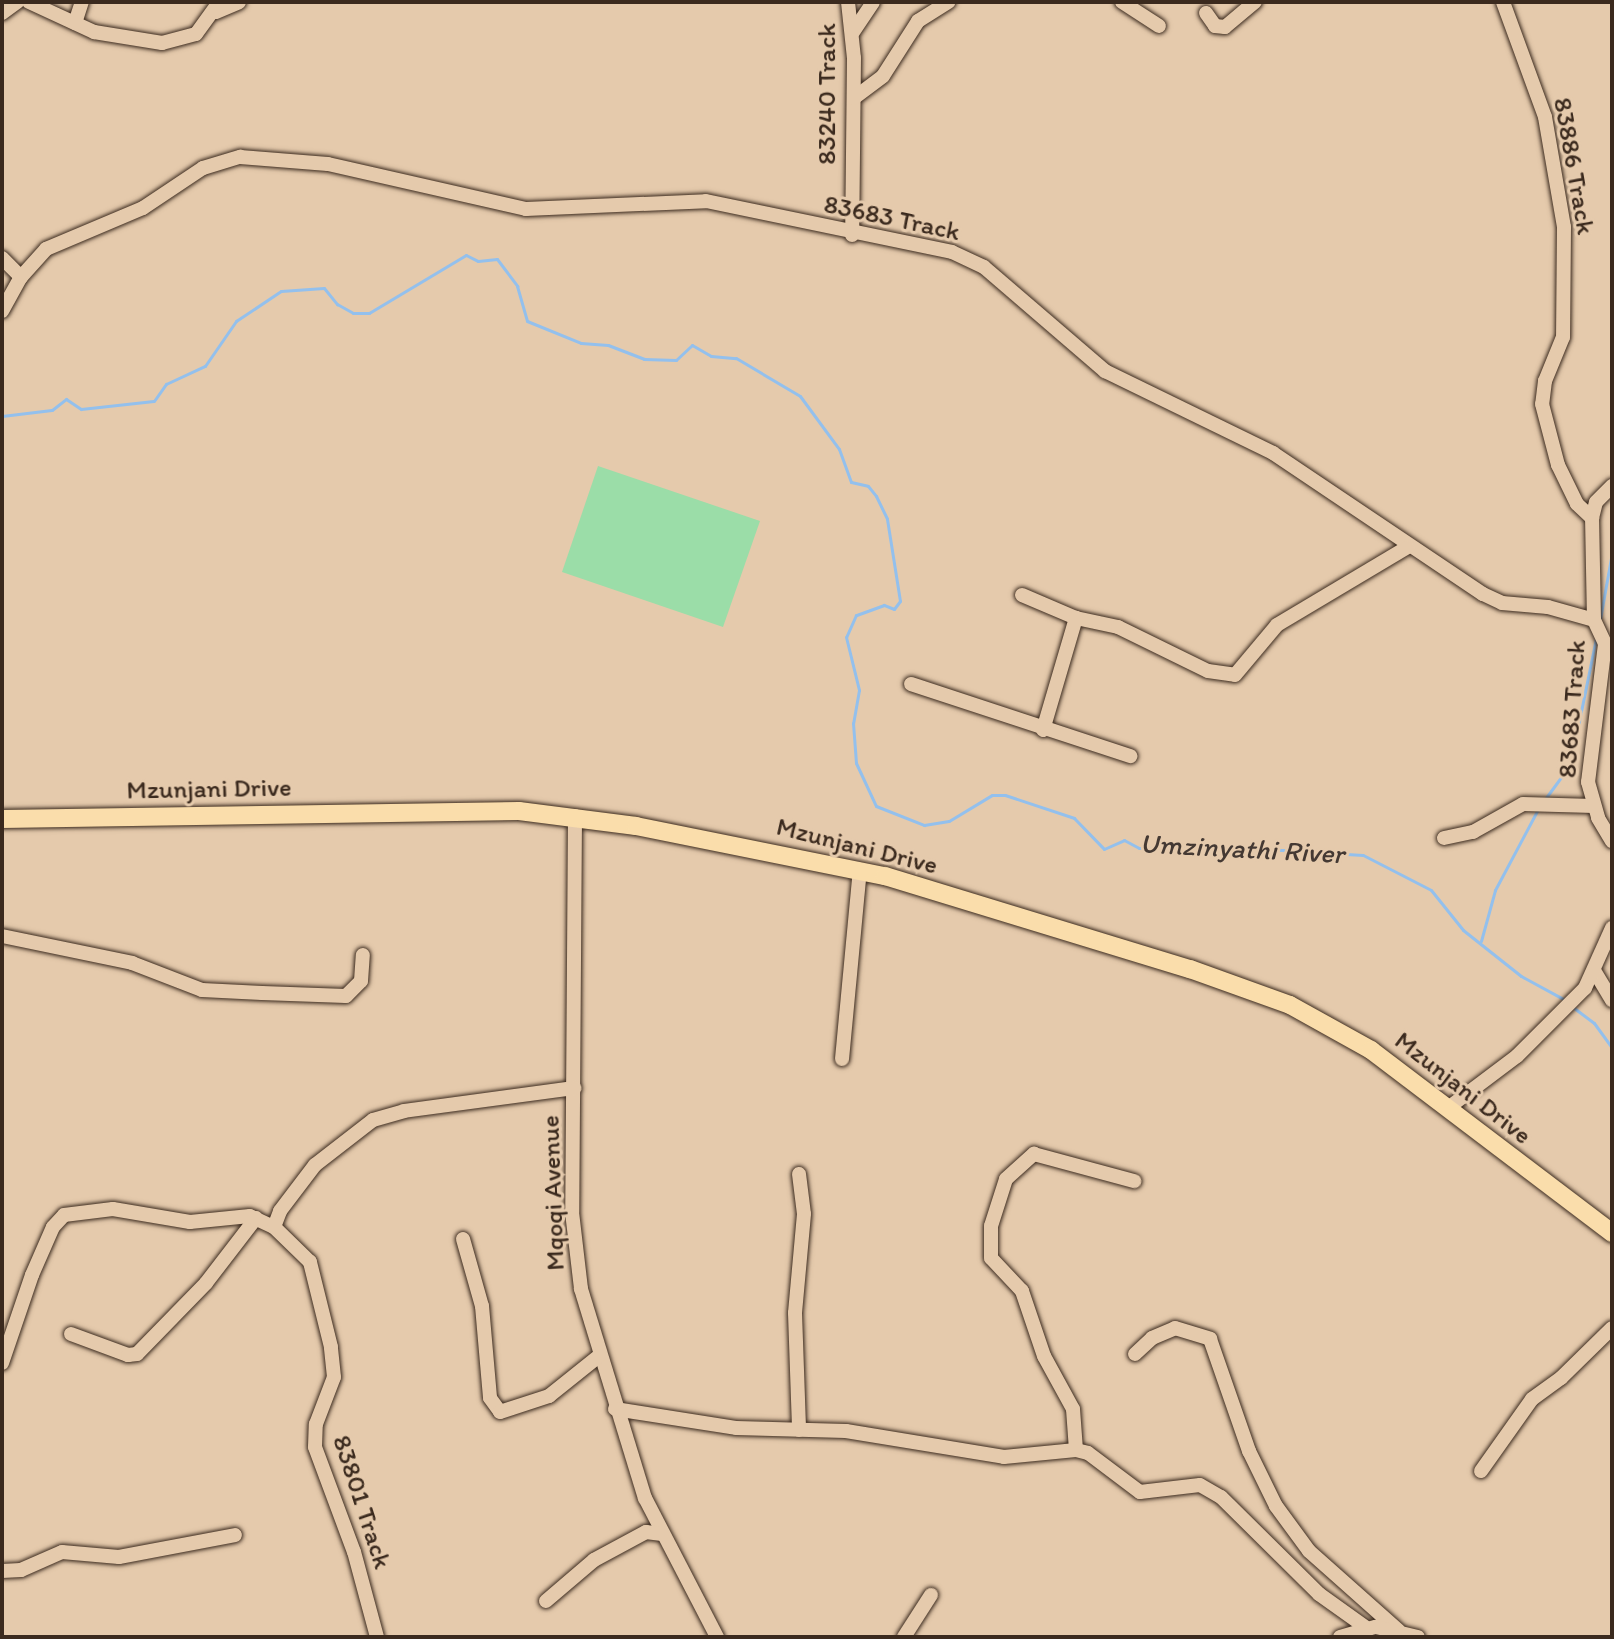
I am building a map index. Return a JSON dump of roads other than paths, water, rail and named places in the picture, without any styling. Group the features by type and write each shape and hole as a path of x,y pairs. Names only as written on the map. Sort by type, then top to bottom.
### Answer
{"main road":[{"name":"Mzunjani Drive","path":"2,819 481,811 575,816 860,870 1253,989 1335,1028 1448,1108 1612,1233"}],"street":[{"path":"2,13 17,2"},
{"path":"29,2 94,32 172,42 196,34 218,7 239,2"},
{"path":"75,23 82,2"},
{"name":"83240 Track","path":"848,2 853,32 852,235"},
{"path":"853,32 873,2"},
{"path":"854,98 883,76 918,21 949,2"},
{"path":"1122,2 1159,26"},
{"path":"1206,13 1215,26 1225,27 1255,2"},
{"name":"83886 Track","path":"1503,2 1545,117 1564,227 1563,337 1545,381 1542,404 1558,465 1577,504 1592,518"},
{"name":"83683 Track","path":"2,311 21,277 60,241 143,208 203,168 240,157 315,162 526,209 691,199 852,235 926,245 976,262 1105,371 1273,453 1408,547 1502,603 1548,607 1594,620 1605,644 1588,765 1594,806 1609,829"},
{"path":"2,258 21,277"},
{"path":"1594,620 1592,518 1596,502 1612,486"},
{"path":"1022,595 1076,618 1118,627 1208,671 1235,675 1277,625 1408,547"},
{"path":"1043,730 1076,618"},
{"path":"911,684 1043,730 1130,756"},
{"path":"1444,838 1473,832 1523,804 1594,806"},
{"name":"Mqoqi Avenue","path":"575,816 574,1245 599,1356 615,1409 662,1534 717,1637"},
{"path":"842,1059 860,870"},
{"path":"1448,1108 1548,1026 1585,988 1595,972 1612,928"},
{"path":"2,936 132,963 202,990 346,996 361,981 363,955"},
{"path":"1595,972 1612,1000"},
{"path":"274,1227 297,1183 373,1120 404,1111 574,1088"},
{"path":"1076,1450 1073,1409 1044,1356 1022,1291 991,1258 991,1226 1006,1179 1034,1154 1134,1181"},
{"path":"799,1174 804,1214 795,1313 799,1430"},
{"path":"2,1363 32,1275 53,1227 64,1215 113,1209 190,1222 256,1218"},
{"path":"71,1334 128,1355 137,1354 206,1283 256,1218"},
{"name":"83801 Track","path":"256,1218 274,1227 306,1253 313,1271 334,1366 316,1424 315,1447 354,1552 377,1637"},
{"path":"463,1239 482,1306 490,1398 500,1412 549,1396 599,1356"},
{"path":"1135,1354 1152,1338 1175,1328 1210,1339 1249,1451 1276,1506 1309,1551 1399,1631"},
{"path":"1481,1471 1532,1399 1561,1378 1612,1328"},
{"path":"615,1409 736,1428 846,1431 1004,1457 1076,1450 1088,1453 1140,1492 1193,1484 1212,1490 1319,1594 1368,1629"},
{"path":"546,1601 594,1560 646,1532 662,1534"},
{"path":"2,1571 21,1570 62,1552 119,1557 235,1535"},
{"path":"904,1637 931,1595"},
{"path":"1340,1637 1368,1629 1399,1631 1418,1637"}],"waterway":[{"name":"Umzinyathi River","path":"2,416 52,410 66,399 81,409 154,401 166,384 205,366 236,321 281,291 324,288 337,304 353,313 369,313 466,255 478,261 497,259 517,286 527,321 581,343 608,345 644,359 676,360 692,345 711,356 736,358 800,396 839,449 851,482 868,486 876,496 887,519 900,601 894,609 884,605 856,615 846,637 859,690 853,723 856,763 876,806 924,825 949,821 992,795 1005,795 1074,818 1104,849 1124,840 1139,848 1235,847 1363,855 1431,890 1463,930 1521,976 1565,1000"},
{"path":"1600,619 1612,552"},
{"path":"1545,799 1570,765 1596,638"},
{"path":"1481,941 1495,890 1538,809"},
{"name":"Umzinyathi River","path":"1574,1008 1594,1023 1612,1048"}]}
